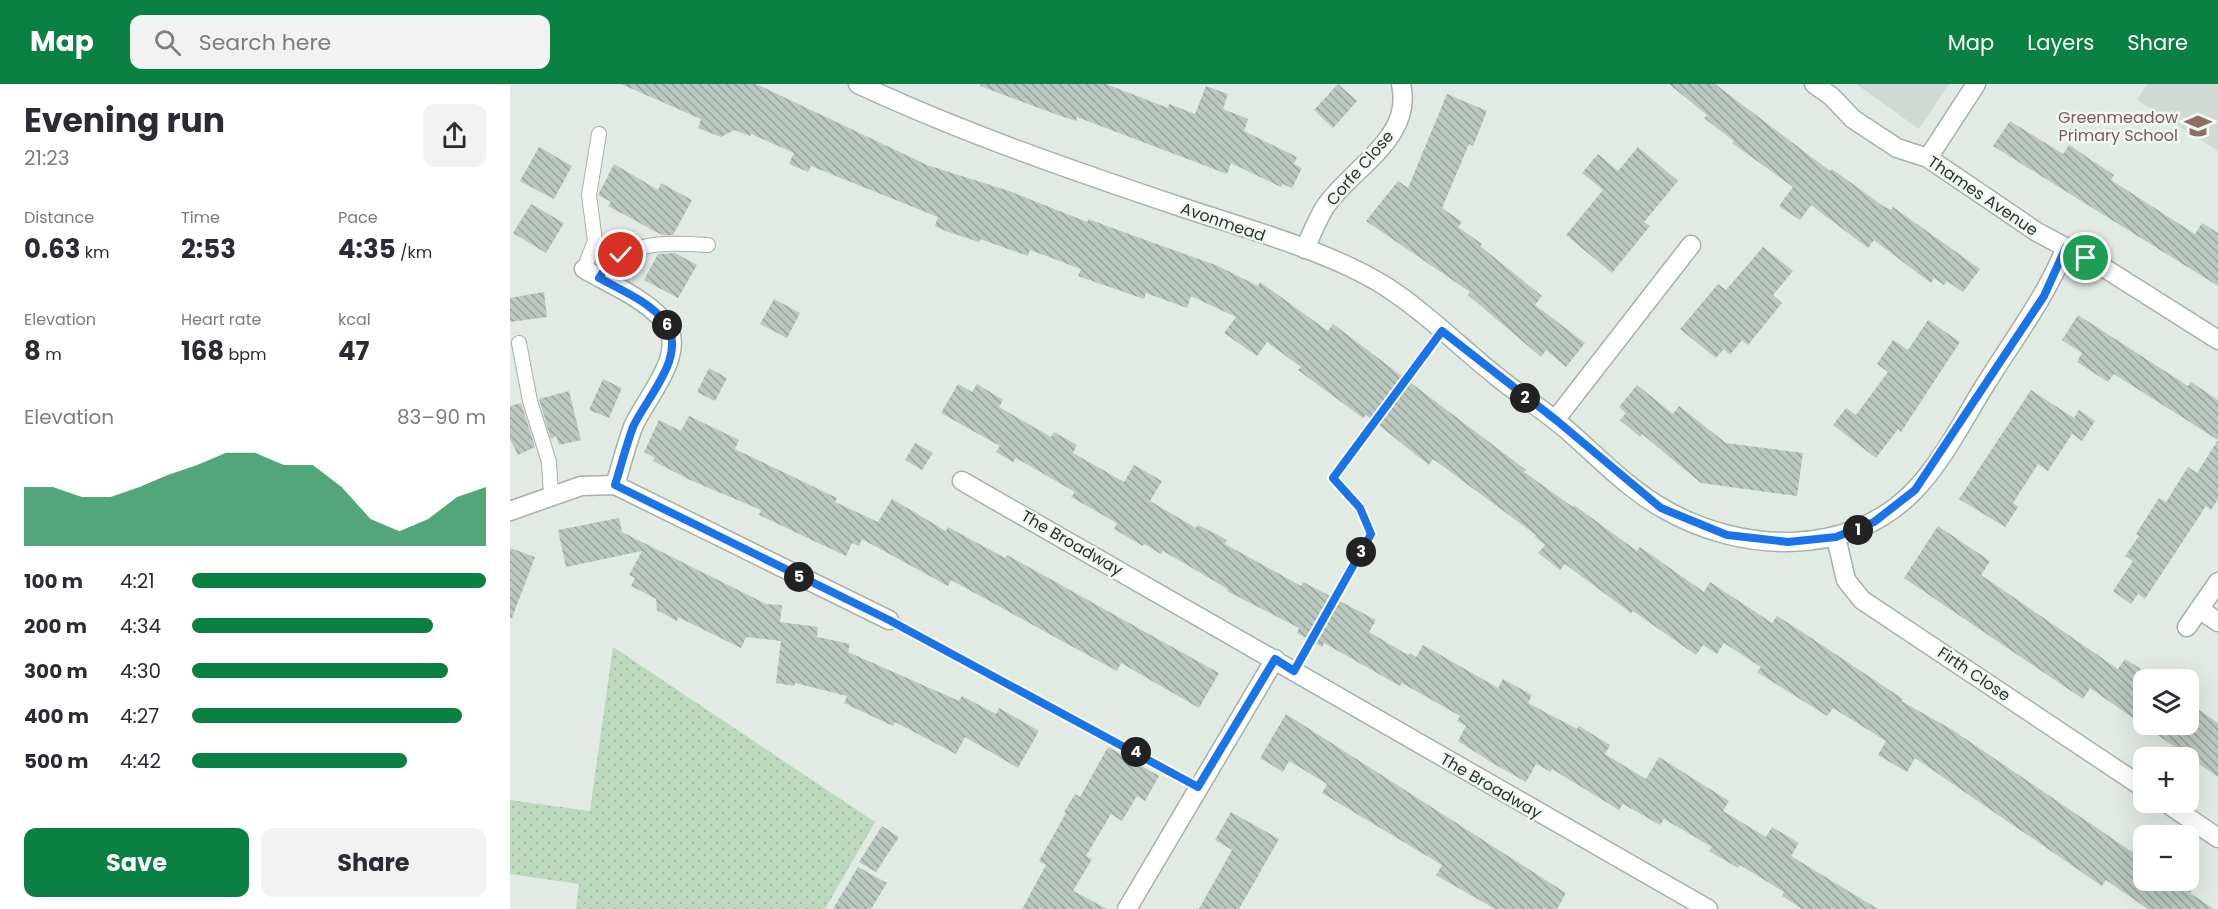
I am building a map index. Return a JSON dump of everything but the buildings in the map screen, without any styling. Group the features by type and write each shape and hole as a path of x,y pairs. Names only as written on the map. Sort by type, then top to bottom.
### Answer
{"street":[{"name":"Avonmead","path":"858,84 955,126 1111,184 1305,249 1384,286 1556,420 1661,508 1694,524 1727,535 1788,542 1836,537 1874,522 1915,490 2044,296 2066,247"},
{"name":"Corfe Close","path":"1305,249 1325,208 1397,126 1403,109 1401,84"},
{"name":"Thames Avenue","path":"1814,84 1831,96 1853,119 1897,148 1928,158 2037,232 2130,283 2218,340"},
{"path":"1928,158 1976,84"},
{"path":"1556,420 1691,245"},
{"path":"592,274 647,306 663,320 671,335 672,350 668,363 633,429 615,485"},
{"name":"The Broadway","path":"962,481 1708,909"},
{"path":"510,511 581,486 615,485 889,620"},
{"name":"Firth Close","path":"1836,537 1846,580 1862,600 2133,781"},
{"path":"2187,627 2218,582"},
{"path":"2199,609 2218,622"},
{"path":"1127,909 1275,659"},
{"path":"2181,813 2218,838"}],"lane":[{"path":"592,274 595,241 589,195 599,134"},
{"path":"592,274 635,249 662,242 708,244"},
{"path":"519,343 530,401 549,462 551,495"}],"path":[{"path":"1294,671 1371,534 1360,508 1333,478 1442,331"},
{"path":"889,620 1198,787"}],"shaded area":[{"path":"1856,84 1949,84 1919,129"},
{"name":"Greenmeadow Primary School","path":"2147,84 2218,84 2218,151 2137,100"}],"green space":[{"path":"613,647 875,822 825,909 576,909 579,884 510,874 510,800 590,811"}],"place":[{"name":"Greenmeadow Primary School","path":"2198,126"}],"route":[{"path":"621,255 607,266 599,278 647,306 663,320 671,335 672,350 657,386 642,409 633,429 615,485 889,620 1162,765 1198,787 1275,659 1294,671 1371,534 1360,508 1333,478 1442,331 1499,378 1556,420 1661,508 1694,524 1727,535 1788,542 1836,537 1856,532 1874,522 1894,509 1915,490 2044,296 2066,247 2086,258"}]}
